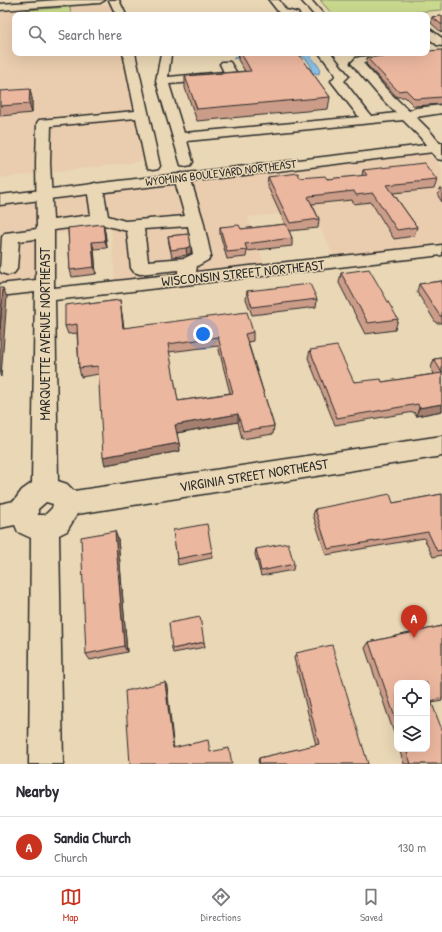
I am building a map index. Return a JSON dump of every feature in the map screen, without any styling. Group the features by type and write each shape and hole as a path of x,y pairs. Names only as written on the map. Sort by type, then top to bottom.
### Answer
{"street":[{"path":"0,7 100,0"},
{"path":"114,0 120,12"},
{"path":"274,0 283,12"},
{"path":"306,0 316,12"},
{"path":"430,36 437,46"},
{"path":"130,56 142,114 170,164"},
{"path":"165,56 162,81 179,138 170,164"},
{"path":"327,56 343,76 337,81 368,120"},
{"path":"404,56 360,60 357,63 384,95 408,116 440,150"},
{"path":"162,81 232,76 226,64"},
{"path":"179,138 408,116 416,112 442,109"},
{"name":"MARQUETTE AVENUE NORTHEAST","path":"45,490 45,230 40,185 43,163 44,123 142,114"},
{"path":"410,136 442,133"},
{"name":"WYOMING BOULEVARD NORTHEAST","path":"40,185 95,188 440,150"},
{"name":"WYOMING BOULEVARD NORTHEAST","path":"138,168 202,160"},
{"name":"WYOMING BOULEVARD NORTHEAST","path":"0,200 60,177"},
{"path":"135,225 140,268 189,271 202,256 195,220 182,178"},
{"path":"95,188 100,219"},
{"path":"8,269 6,231 45,230 100,219 125,226 195,220"},
{"name":"WISCONSIN STREET NORTHEAST","path":"0,290 45,290 189,271 442,250"},
{"name":"VIRGINIA STREET NORTHEAST","path":"67,504 442,446"},
{"path":"23,519 58,522 63,517 67,504 63,494 58,491 45,490 33,495 25,506 23,519 46,764"}],"shaded area":[{"path":"112,4 113,12 12,12 12,56 123,56 145,156 142,159 138,162 0,178 0,12"},
{"path":"429,154 442,168 442,244 334,256 312,211 248,217 264,264 115,280 111,228 55,234 54,203 62,198"},
{"path":"33,203 35,205 34,290 0,294 0,206"}],"green space":[{"path":"320,0 442,0 442,10 415,12 330,12"},
{"path":"70,7 71,12 26,12 26,10"}],"water":[{"path":"236,56 246,56 233,59"},
{"path":"302,56 310,56 320,68 319,74 311,72 311,66"}],"building":[{"path":"442,16 442,25 432,17"},
{"path":"442,50 442,97 415,99 406,90 398,91 367,58 383,56 430,56 430,51"},
{"path":"243,56 300,56 330,97 197,109 185,76 251,71"},
{"path":"30,89 29,104 0,106 0,91"},
{"path":"424,163 437,180 387,185 417,227 397,230 373,193 356,195 354,191 308,197 319,219 290,223 268,177 298,173 300,178 325,176 327,179 367,175 363,170"},
{"path":"103,224 105,241 92,242 94,267 70,270 68,228"},
{"path":"286,224 292,238 245,244 247,250 227,252 220,227 239,225 241,229"},
{"path":"189,234 191,246 171,250 168,236"},
{"path":"369,269 398,319 368,323 341,273"},
{"path":"442,281 442,316 440,316 419,284"},
{"path":"310,284 317,299 252,307 247,291"},
{"path":"0,288 3,288 0,329"},
{"path":"120,300 123,328 247,312 253,332 245,334 274,426 243,431 238,414 175,425 179,443 103,457 98,366 79,368 77,324 65,326 65,305 89,302 89,304","holes":["218,337 233,393 178,401 168,344"]},
{"path":"337,346 354,382 381,379 382,382 442,373 442,404 419,408 418,404 337,418 310,350"},
{"path":"442,358 442,373 434,359"},
{"path":"390,494 393,503 442,494 442,550 437,551 428,532 328,549 315,509"},
{"path":"207,524 212,552 177,559 173,530"},
{"path":"115,531 124,646 86,654 81,537"},
{"path":"288,543 294,564 261,571 256,549"},
{"path":"200,617 204,642 172,649 169,623"},
{"path":"442,626 442,698 431,701 442,730 442,764 411,764 407,752 430,752 430,680 394,680 394,714 369,642"},
{"path":"332,645 368,764 260,764 259,758 319,744 296,653"},
{"path":"165,682 173,748 208,740 210,752 229,748 232,764 130,764 125,691"}],"place":[{"name":"Sandia Church","path":"414,638"}]}
